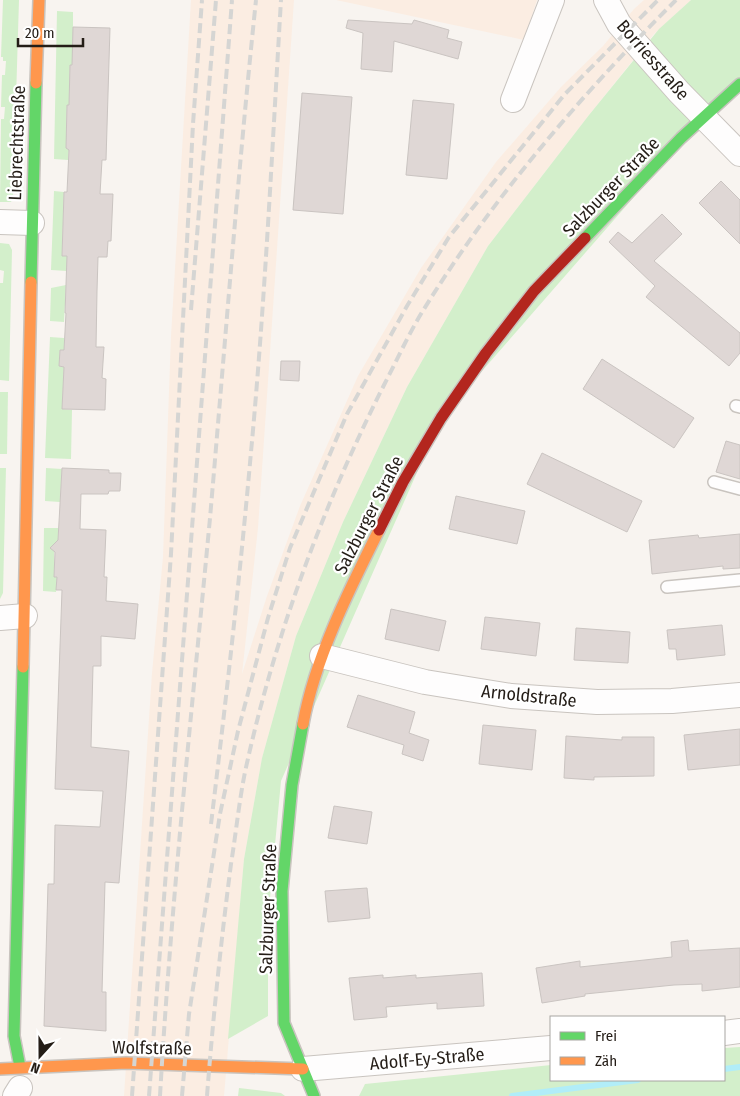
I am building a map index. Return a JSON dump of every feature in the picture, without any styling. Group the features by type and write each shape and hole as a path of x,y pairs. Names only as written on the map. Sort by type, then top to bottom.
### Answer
{"street":[{"name":"Liebrechtstraße","path":"18,1084 14,1036 13,888 25,616 32,223 39,0"},
{"path":"513,100 552,0"},
{"name":"Borriesstraße","path":"606,0 619,24 703,118 740,154"},
{"name":"Salzburger Straße","path":"314,1096 284,1023 282,891 292,785 304,719 322,656 360,568 403,482 441,418 486,353 534,291 703,118 740,84"},
{"path":"0,222 32,223"},
{"path":"0,618 25,616"},
{"name":"Arnoldstraße","path":"322,656 424,682 511,696 598,702 672,701 740,695"},
{"path":"725,1033 740,1031"},
{"name":"Adolf-Ey-Straße","path":"303,1070 550,1048"},
{"name":"Wolfstraße","path":"0,1069 18,1084 126,1063 303,1070"}],"lane":[{"path":"714,482 740,489"},
{"path":"667,587 740,580"}],"shaded area":[{"path":"191,0 294,0 258,528 242,674 267,596 300,506 358,376 421,268 496,162 561,87 603,46 634,9 644,0 691,0 654,34 488,246 407,387 343,522 296,636 262,758 244,859 224,1096 124,1096 152,673 163,557 171,336"},
{"path":"336,0 537,0 524,40"}],"green space":[{"path":"3,0 19,0 13,198 11,202 0,202 1,119 4,119 5,107 1,107 2,75 5,75 6,61 3,61 3,57 1,57"},
{"path":"691,0 740,0 740,84 703,118 441,418 281,781 268,919 268,1016 228,1039 244,859 262,758 296,636 343,522 407,387 488,246 589,115 659,29"},
{"path":"57,11 73,12 76,65 70,65 66,133 69,138 66,141 66,148 69,150 68,160 54,159"},
{"path":"54,191 64,192 62,255 67,256 67,271 51,270"},
{"path":"0,243 9,244 12,250 9,381 0,380 0,283 3,283 4,271 0,270"},
{"path":"66,285 64,322 50,321 51,288"},
{"path":"50,337 64,338 64,350 60,350 59,366 64,367 62,409 72,410 71,459 45,458"},
{"path":"0,392 8,392 7,454 0,454"},
{"path":"0,468 6,468 3,593 0,599"},
{"path":"46,468 62,469 60,502 45,501"},
{"path":"44,528 58,528 58,542 54,544 54,577 57,577 56,592 43,591"},
{"path":"740,1047 740,1096 359,1096 365,1084 550,1065 550,1081 725,1081 725,1048"},
{"path":"239,1088 281,1093 285,1096 238,1096"}],"building":[{"path":"348,20 412,24 414,20 449,30 447,38 462,42 458,59 394,41 392,72 361,69 363,33 346,28"},
{"path":"73,27 110,28 106,160 102,160 100,194 113,194 111,241 108,241 107,257 98,257 96,347 104,347 102,378 106,379 105,410 62,409 64,367 59,366 60,350 64,350 67,256 62,256 64,192 67,192 69,150 66,148 67,105 69,105"},
{"path":"302,93 352,97 343,214 293,210"},
{"path":"413,100 454,104 447,179 406,175"},
{"path":"721,181 740,200 740,244 699,203"},
{"path":"662,214 682,234 654,261 740,333 740,353 729,366 646,297 655,286 609,242 618,232 632,243"},
{"path":"602,359 694,418 674,448 583,389"},
{"path":"281,361 300,361 299,381 280,380"},
{"path":"726,441 740,445 740,479 716,472"},
{"path":"542,453 642,501 627,532 527,484"},
{"path":"62,468 109,470 109,473 121,473 120,491 109,491 108,494 81,494 80,529 106,530 104,577 107,577 106,601 138,604 135,639 101,636 101,666 93,666 91,747 129,751 119,883 105,882 102,992 106,992 106,1031 44,1026 48,884 54,884 55,825 100,827 103,791 55,789 62,590 56,590 57,577 54,577 55,552 50,548 58,540"},
{"path":"456,496 525,511 517,544 449,529"},
{"path":"740,534 740,568 723,569 723,566 652,574 649,540 698,535 699,538"},
{"path":"391,609 446,621 439,651 385,639"},
{"path":"485,617 540,623 536,656 481,649"},
{"path":"722,625 725,655 677,660 676,649 669,649 667,630"},
{"path":"576,628 630,632 628,663 574,660"},
{"path":"358,695 415,712 409,733 429,740 423,761 402,754 404,745 347,727"},
{"path":"483,725 536,730 532,770 479,764"},
{"path":"740,729 740,765 688,770 684,735"},
{"path":"566,736 622,740 622,737 654,737 654,776 594,777 594,780 564,778"},
{"path":"334,806 372,812 367,844 328,838"},
{"path":"367,888 370,918 328,922 325,891"},
{"path":"688,940 689,951 740,948 740,987 702,991 702,984 674,985 585,994 585,996 542,1003 536,968 580,961 580,967 672,957 671,942"},
{"path":"482,973 484,1006 437,1009 437,1003 386,1007 387,1017 354,1020 349,978 383,975 383,978 416,975 416,978"}],"waterway":[{"path":"725,1069 740,1067"},
{"path":"512,1096 630,1081"}],"railway":[{"path":"132,1096 171,554 193,124 202,0"},
{"path":"191,310 216,0"},
{"path":"149,1096 232,0"},
{"path":"160,1096 176,879 256,0"},
{"path":"211,824 247,498 256,396 281,0"},
{"path":"182,1096 189,1014 220,814 238,731 268,618 290,548 347,414 407,306 449,237 565,94 658,0"},
{"path":"207,1096 224,922 245,772 270,672 285,623 320,526 340,479 361,431 413,327 451,267 510,186 573,109 676,0"}],"traffic: fast":[{"path":"31,282 36,83"},
{"path":"585,238 681,138 740,84"},
{"path":"20,1067 14,1036 23,667"},
{"path":"303,724 292,785 282,891 284,1023 314,1096"}],"traffic: slow":[{"path":"36,83 39,0"},
{"path":"23,667 31,282"},
{"path":"303,724 308,699 324,649 379,530"},
{"path":"0,1069 126,1063 303,1069"}],"traffic: jam":[{"path":"379,530 403,482 441,418 486,353 534,291 585,238"}]}
